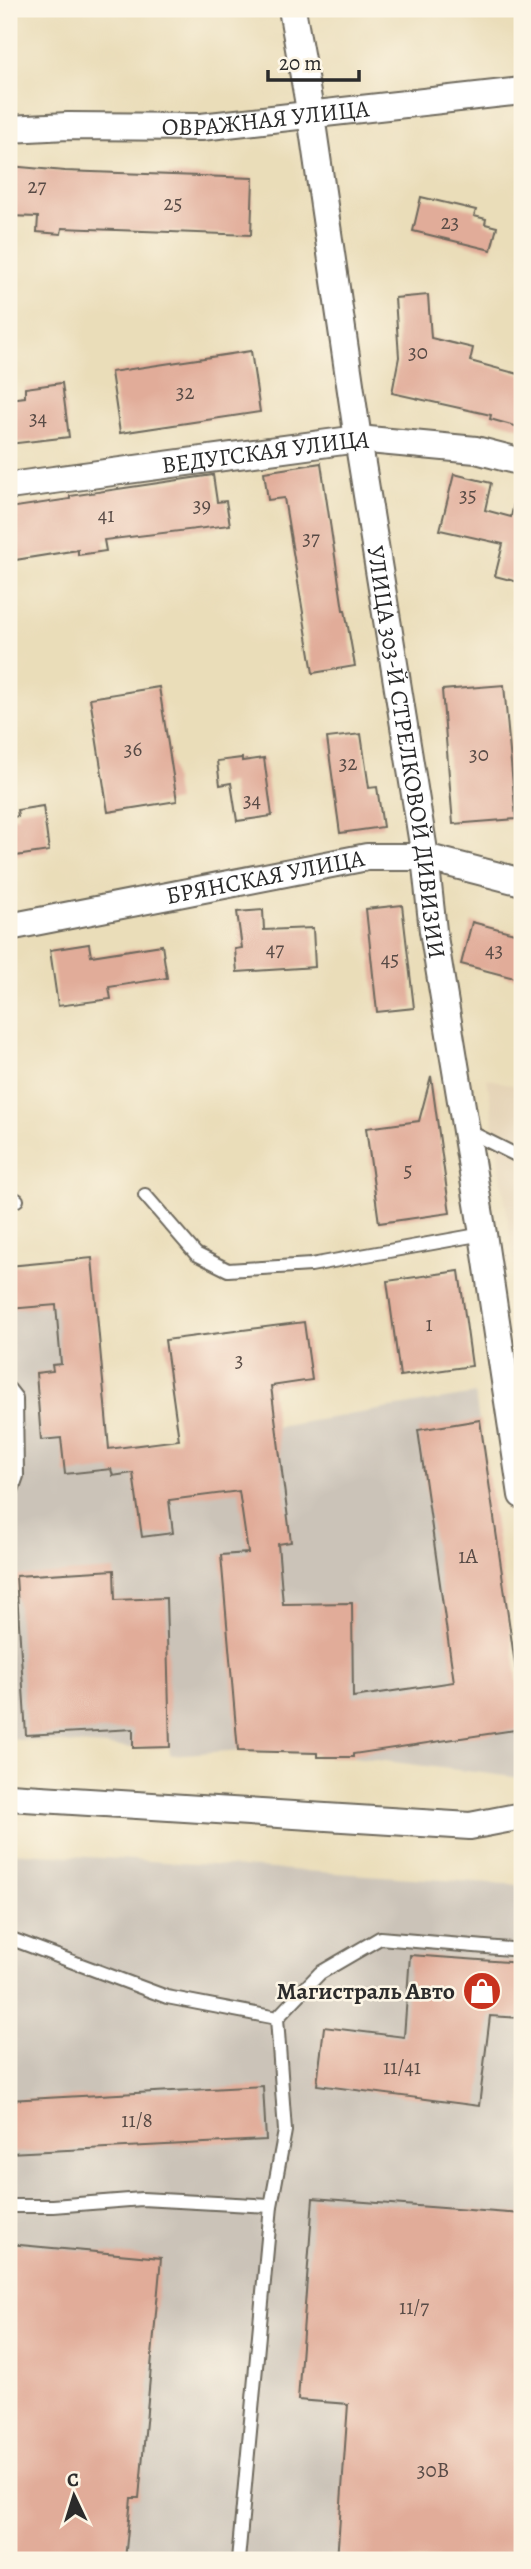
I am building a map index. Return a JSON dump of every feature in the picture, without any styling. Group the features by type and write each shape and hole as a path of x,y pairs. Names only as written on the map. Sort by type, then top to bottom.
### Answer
{"street":[{"name":"УЛИЦА 303-Й СТРЕЛКОВОЙ ДИВИЗИИ","path":"292,9 311,116 358,439 425,857 433,931 509,1375 522,1495"},
{"name":"ОВРАЖНАЯ УЛИЦА","path":"9,129 68,126 201,127 522,91"},
{"name":"ВЕДУГСКАЯ УЛИЦА","path":"9,486 358,439 476,450 522,462"},
{"name":"БРЯНСКАЯ УЛИЦА","path":"9,928 368,857 425,857 522,882"},
{"path":"9,1797 470,1826 522,1816"}],"lane":[{"path":"465,1129 522,1158"},
{"path":"145,1195 196,1254 228,1270 311,1265 483,1234"},
{"path":"9,1389 16,1398 17,1476 9,1499"},
{"path":"9,1938 166,1997 277,2018"},
{"path":"238,2560 271,2206 285,2132 277,2018 320,1973 380,1938 522,1950"},
{"path":"9,2206 53,2206 142,2199 271,2206"}],"shaded area":[{"path":"487,1078 522,1088 522,1316"},
{"path":"92,1258 110,1449 276,1427 475,1394 522,1713 522,1778 353,1757 317,1757 317,1753 229,1751 170,1755 169,1747 133,1748 9,1739 9,1266"},
{"path":"9,1852 522,1885 522,2560 9,2560"}],"building":[{"path":"9,166 65,171 253,178 251,235 62,228 61,234 37,232 38,217 9,216"},
{"path":"421,197 476,210 474,216 486,219 485,224 497,227 491,250 413,231"},
{"path":"428,295 431,338 473,348 470,361 522,375 522,428 490,419 491,415 392,393 399,357 395,298"},
{"path":"251,351 260,412 120,433 111,372"},
{"path":"62,383 69,437 9,444 9,399 25,397 25,388"},
{"path":"321,463 343,610 355,666 313,673 284,498 268,500 264,472"},
{"path":"454,474 491,483 485,510 511,517 514,503 522,504 522,583 495,576 503,544 440,530"},
{"path":"213,475 217,502 226,501 230,525 104,540 106,551 78,555 78,550 9,561 9,508 70,499 70,496"},
{"path":"504,685 516,819 453,824 442,690"},
{"path":"159,687 177,801 108,812 90,698"},
{"path":"361,734 369,788 377,787 383,827 340,833 327,738"},
{"path":"242,758 242,761 264,758 272,816 237,821 231,783 220,785 217,761"},
{"path":"43,806 49,851 9,857 9,818 18,816 17,810"},
{"path":"402,905 414,1008 377,1012 366,909"},
{"path":"263,910 264,930 313,928 315,967 237,972 235,949 242,948 237,912"},
{"path":"472,922 522,935 522,980 461,964"},
{"path":"89,944 91,956 162,945 167,978 109,987 111,999 58,1006 50,950"},
{"path":"431,1076 450,1213 379,1223 366,1128 419,1121"},
{"path":"92,1258 109,1449 179,1440 165,1340 304,1322 312,1380 271,1386 291,1542 278,1544 283,1604 352,1603 353,1697 454,1682 418,1430 480,1420 522,1713 522,1729 353,1754 353,1757 317,1757 317,1753 238,1751 221,1555 248,1553 239,1491 169,1500 173,1533 142,1537 133,1473 113,1476 111,1469 65,1474 61,1438 41,1440 36,1373 53,1371 52,1365 61,1364 56,1305 9,1309 9,1266"},
{"path":"459,1271 472,1366 400,1376 387,1281"},
{"path":"114,1570 115,1600 166,1598 170,1747 133,1748 133,1729 26,1735 16,1576"},
{"path":"410,1955 522,1963 522,2018 490,2016 479,2106 317,2085 324,2027 404,2037"},
{"path":"263,2086 266,2140 9,2153 9,2100"},
{"path":"313,2198 522,2214 520,2560 337,2560 348,2404 298,2400"},
{"path":"9,2244 161,2258 139,2498 131,2498 125,2560 9,2560"}],"place":[{"name":"Магистраль Авто","path":"482,1991"}]}
